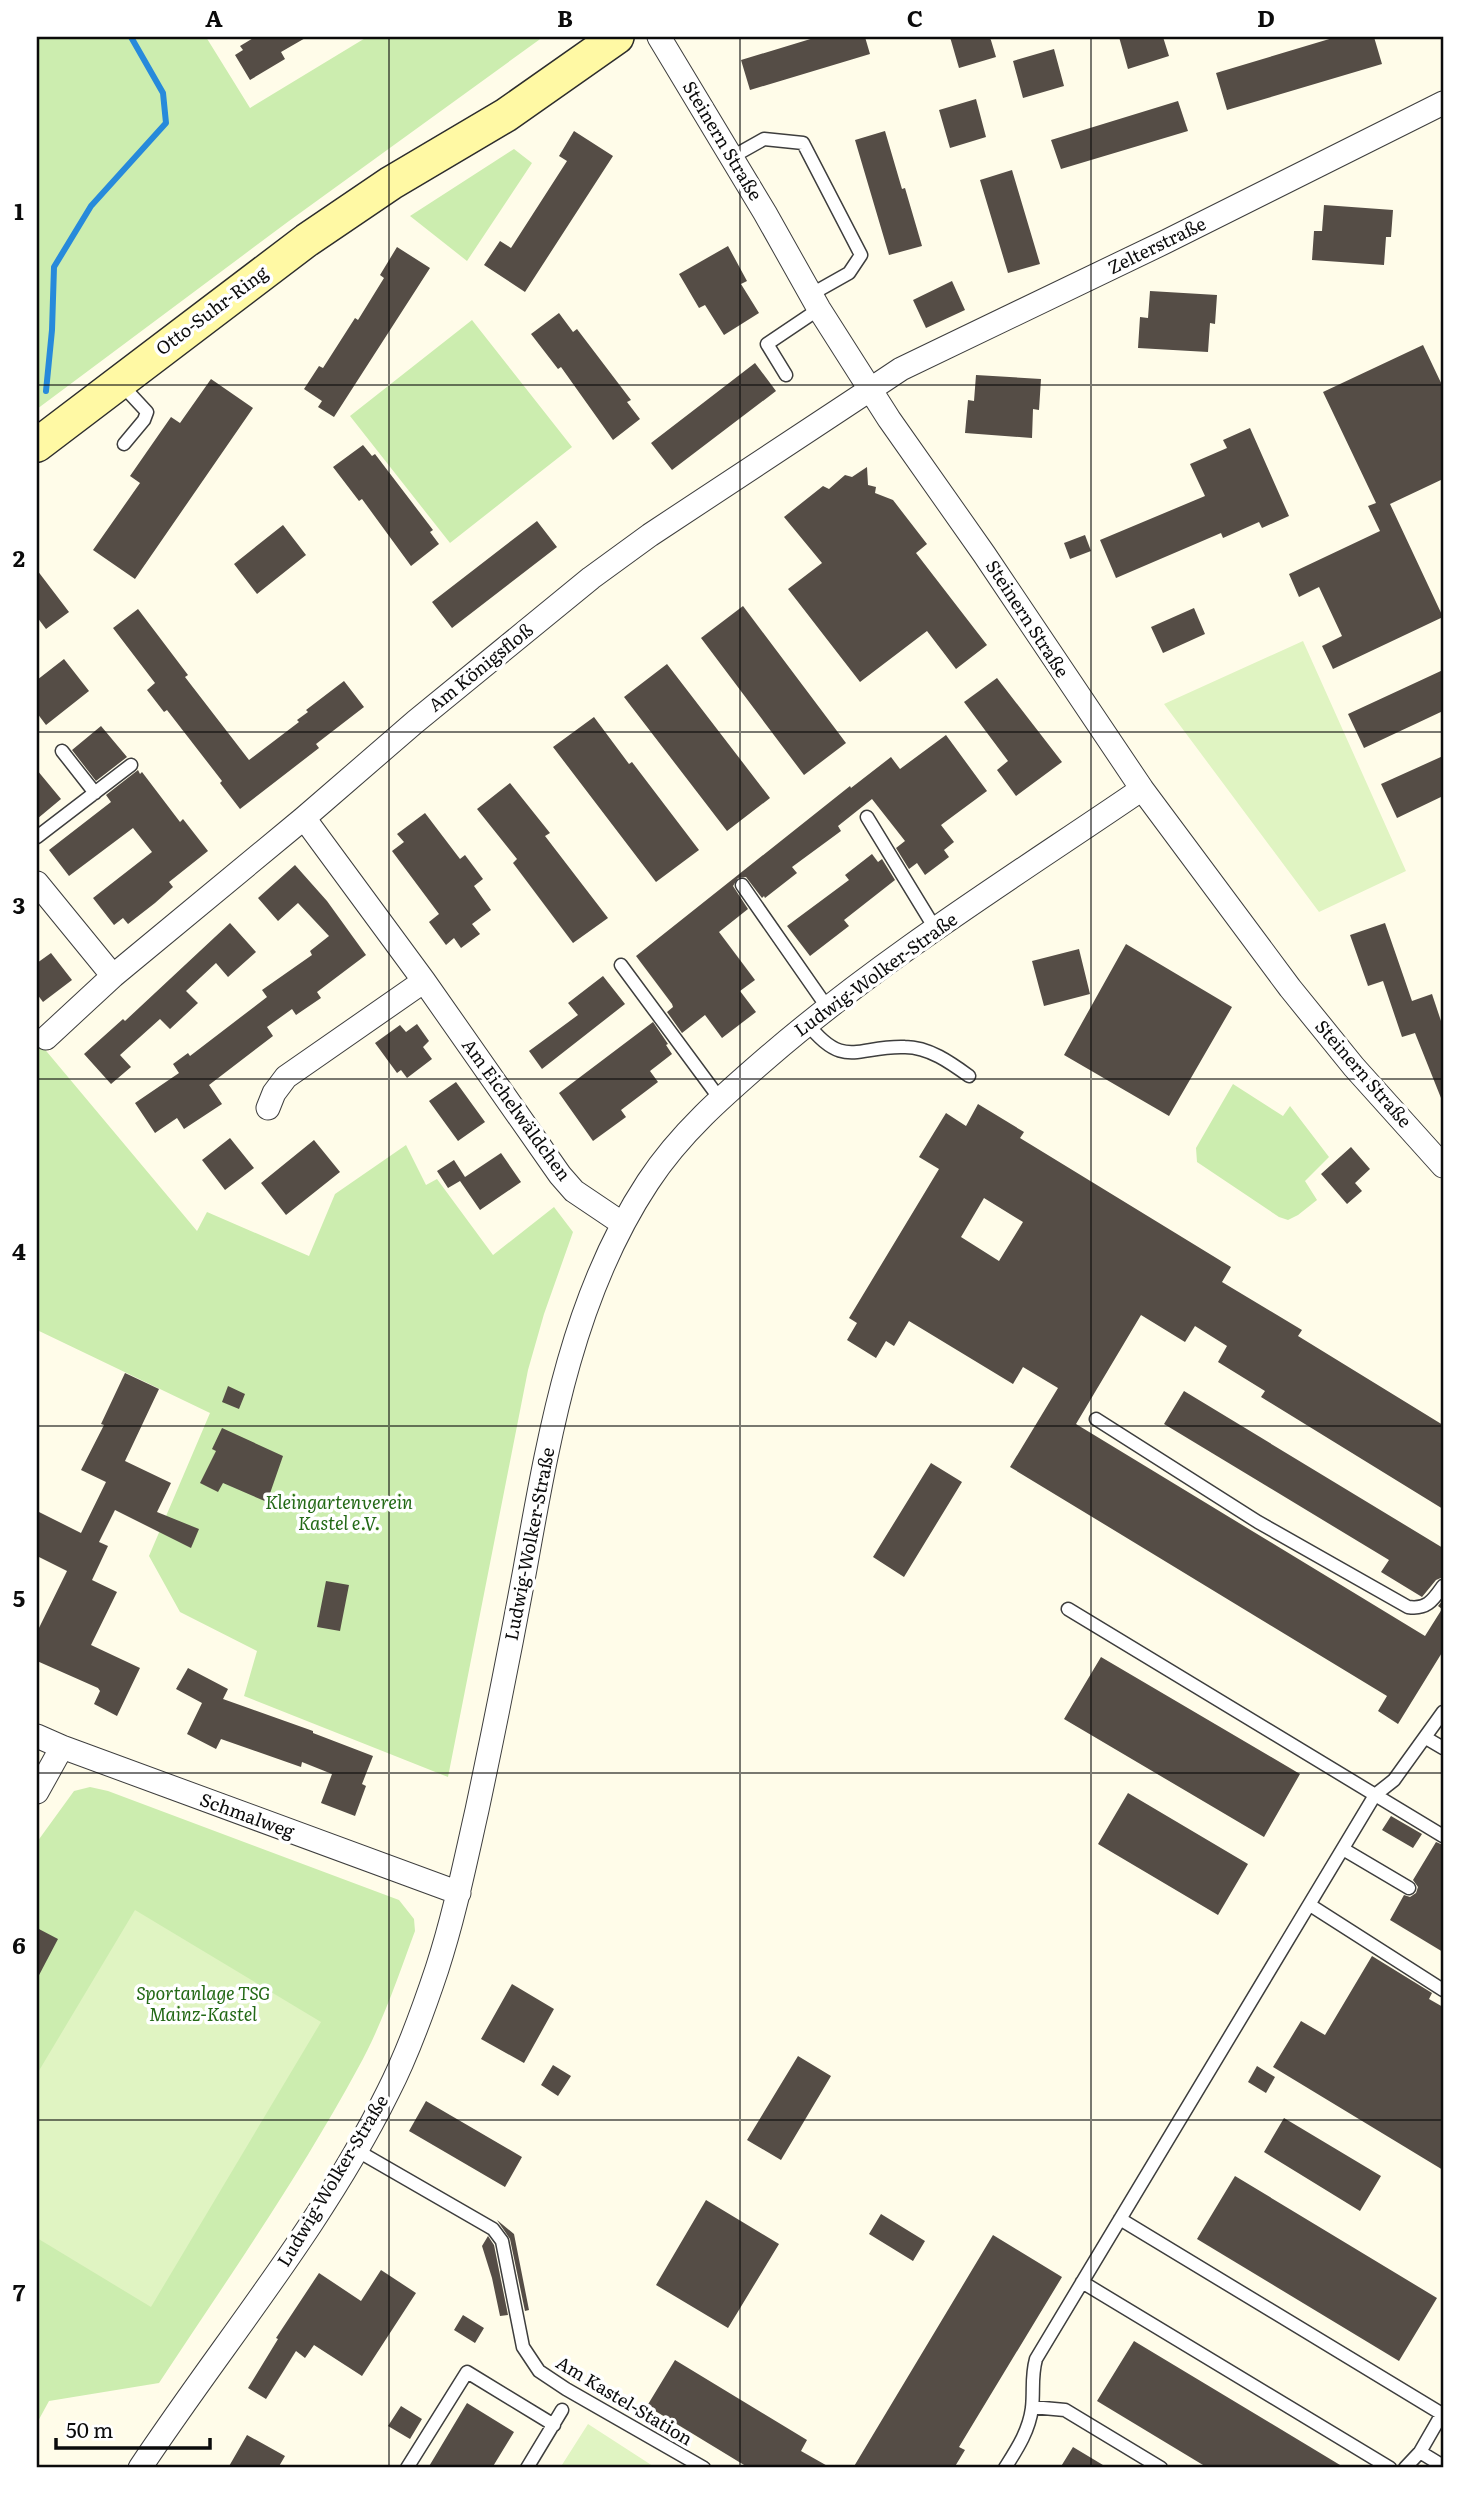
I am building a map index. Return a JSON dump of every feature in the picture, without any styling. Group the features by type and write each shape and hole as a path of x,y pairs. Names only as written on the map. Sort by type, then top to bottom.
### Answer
{"street":[{"name":"Otto-Suhr-Ring","path":"391,183 493,98 581,37"},
{"name":"Otto-Suhr-Ring","path":"37,445 307,240 391,183 506,116 617,37"},
{"name":"Steinern Straße","path":"659,37 814,302 889,419 984,554 1142,789 1298,998 1354,1067 1443,1166"},
{"name":"Zelterstraße","path":"871,389 901,369 1165,242 1443,103"},
{"name":"Am Königsfloß","path":"46,1038 113,976 591,578 650,535 871,389"},
{"name":"Ludwig-Wolker-Straße","path":"141,2468 302,2236 356,2150 387,2094 414,2036 438,1966 458,1894 493,1736 538,1494 567,1364 598,1277 623,1224 672,1149 720,1098 807,1023 936,930 1142,789"},
{"name":"Am Eichelwäldchen","path":"304,818 424,981 560,1174 575,1191 623,1224"},
{"path":"37,883 113,976"},
{"path":"268,1108 274,1093 286,1077 424,981"},
{"name":"Schmalweg","path":"37,1736 458,1894"},
{"path":"37,1792 62,1747"}],"lane":[{"path":"732,158 765,139 803,143 861,255 849,273 767,344 786,375"},
{"path":"119,382 147,412 144,420 124,444"},
{"path":"62,751 95,793"},
{"path":"37,837 131,765"},
{"path":"867,817 936,930"},
{"path":"742,885 827,1007"},
{"path":"621,965 720,1098"},
{"path":"807,1023 821,1041 836,1049 863,1052 906,1046 921,1049 946,1060 969,1076"},
{"path":"1096,1419 1258,1522 1408,1606 1418,1608 1428,1605 1443,1586"},
{"path":"1068,1609 1443,1836"},
{"path":"1005,2468 1028,2429 1032,2407 1031,2377 1036,2359 1376,1795 1394,1780 1443,1712"},
{"path":"1426,1738 1443,1748"},
{"path":"1343,1849 1409,1888"},
{"path":"1310,1905 1443,1990"},
{"name":"Am Kastel-Station","path":"356,2150 499,2235 523,2347 540,2371 566,2389 704,2468"},
{"path":"1120,2219 1443,2413 1420,2452 1405,2468"},
{"path":"1082,2282 1390,2468"},
{"path":"407,2468 467,2372 554,2425"},
{"path":"1032,2407 1065,2410 1161,2468"},
{"path":"527,2468 562,2410"},
{"path":"1420,2452 1443,2466"}],"green space":[{"path":"37,37 206,37 250,108 367,37 543,37 289,221 37,409"},
{"path":"514,149 532,163 467,261 410,216"},
{"path":"472,320 572,447 450,543 350,416"},
{"path":"1303,641 1406,871 1319,912 1164,704"},
{"name":"Kleingartenverein Kastel e.V.","path":"37,1040 197,1231 207,1212 309,1256 335,1194 406,1145 426,1185 437,1179 493,1255 554,1207 573,1232 544,1314 528,1370 448,1777 244,1696 257,1651 180,1612 149,1556 210,1413 37,1330"},
{"path":"1233,1084 1283,1116 1290,1106 1329,1157 1305,1181 1317,1200 1288,1220 1279,1217 1197,1162 1196,1148"},
{"name":"Sportanlage TSG Mainz-Kastel","path":"90,1787 108,1791 399,1900 414,1919 415,1931 375,2035 335,2109 262,2228 159,2383 49,2401 37,2423 37,1842 74,1791"},
{"path":"135,1910 321,2022 151,2307 37,2238 37,2074"},
{"path":"588,2424 656,2468 560,2468"}],"building":[{"path":"255,37 307,37 281,52 285,59 250,80 235,55 243,50 240,46"},
{"path":"817,37 865,37 870,54 750,90 741,60"},
{"path":"950,37 990,37 996,57 959,68"},
{"path":"1119,37 1163,37 1169,56 1128,69"},
{"path":"1336,37 1374,37 1382,64 1227,110 1216,73"},
{"path":"1054,49 1064,86 1023,98 1013,61"},
{"path":"976,99 986,137 950,148 939,110"},
{"path":"1178,101 1188,131 1061,169 1051,140"},
{"path":"574,131 613,156 525,292 484,265 500,241 511,248 567,161 559,156"},
{"path":"885,131 922,246 889,255 855,140"},
{"path":"1012,170 1040,264 1008,273 980,180"},
{"path":"1324,205 1393,210 1391,237 1386,237 1384,265 1312,260 1314,231 1322,231"},
{"path":"728,246 747,281 741,284 759,313 724,335 705,305 699,308 679,274"},
{"path":"397,247 430,268 334,417 318,407 322,401 304,389 319,366 323,368 355,318 358,320 384,278 380,275"},
{"path":"952,281 965,310 926,328 913,300"},
{"path":"1150,291 1217,295 1215,324 1210,323 1208,352 1138,348 1140,317 1148,318"},
{"path":"559,313 573,332 577,329 631,400 627,402 640,419 613,440 561,367 558,369 531,334"},
{"path":"1423,345 1443,387 1443,479 1390,504 1443,617 1333,669 1322,646 1342,636 1319,587 1299,597 1289,574 1380,531 1368,506 1376,503 1323,392"},
{"path":"755,363 776,391 672,470 651,443"},
{"path":"976,375 1041,379 1039,410 1033,409 1032,438 965,433 968,400 974,401"},
{"path":"211,379 253,408 135,579 93,550 140,483 130,476 171,417 180,423"},
{"path":"1250,428 1289,516 1262,528 1259,522 1223,538 1221,533 1116,578 1100,540 1205,496 1190,464 1227,448 1223,440"},
{"path":"363,445 372,456 375,454 433,530 430,532 439,544 411,566 362,499 359,501 333,467"},
{"path":"867,467 868,485 876,487 875,493 893,500 927,544 916,553 987,645 956,669 927,631 860,682 788,589 822,563 784,517 823,486 829,489 845,475 852,477"},
{"path":"537,521 557,547 452,628 432,602"},
{"path":"283,525 306,555 257,594 234,564"},
{"path":"1085,535 1091,551 1070,559 1064,543"},
{"path":"37,570 69,612 46,629 37,617"},
{"path":"743,606 846,743 804,775 701,638"},
{"path":"1194,608 1205,634 1163,653 1151,627"},
{"path":"138,609 188,675 185,677 249,760 299,722 297,720 308,712 306,710 344,681 364,707 316,744 319,748 240,809 220,783 222,781 167,710 164,712 147,690 155,683 113,628"},
{"path":"64,659 89,691 46,725 37,713 37,680"},
{"path":"667,664 770,798 727,831 624,697"},
{"path":"1443,670 1443,711 1364,748 1348,714"},
{"path":"997,678 1062,762 1016,796 997,770 1008,761 964,702"},
{"path":"594,717 699,850 656,882 553,747"},
{"path":"101,726 127,757 96,781 72,750"},
{"path":"946,735 987,791 941,825 954,842 944,850 949,857 925,875 917,863 909,869 896,848 905,841 872,799 838,826 841,831 792,867 797,873 765,898 762,898 746,877 738,878 733,886 748,909 719,932 755,980 740,991 756,1012 722,1038 705,1015 682,1033 667,1012 673,1007 672,1004 636,956 850,786 851,788 891,757 900,769"},
{"path":"1443,756 1443,796 1397,818 1381,784"},
{"path":"37,770 61,799 37,819"},
{"path":"138,770 180,822 183,819 208,851 169,882 173,887 155,903 128,924 123,918 114,925 93,898 152,852 133,828 69,876 49,850 111,802 106,795"},
{"path":"510,783 550,833 545,836 608,918 573,943 513,863 517,859 477,809"},
{"path":"425,813 460,859 465,855 483,879 474,886 491,910 472,924 480,934 461,948 454,938 446,945 429,922 439,914 392,851 404,842 397,834"},
{"path":"872,854 878,862 882,859 895,880 844,920 849,926 810,956 787,926 849,880 845,875"},
{"path":"295,865 327,901 366,955 317,992 321,998 296,1015 292,1009 267,1027 273,1036 209,1085 222,1104 184,1129 177,1118 155,1133 135,1103 179,1073 173,1064 188,1053 190,1056 267,997 262,990 312,955 310,951 329,936 298,903 278,921 258,898"},
{"path":"230,923 256,952 228,977 216,963 186,991 198,1003 170,1029 160,1019 120,1055 131,1067 111,1084 84,1054 123,1019 125,1021"},
{"path":"1385,923 1412,1001 1432,994 1443,1027 1443,1103 1415,1033 1402,1037 1383,981 1368,986 1350,935"},
{"path":"1126,944 1232,1007 1169,1116 1064,1055"},
{"path":"1079,949 1090,994 1044,1006 1032,961"},
{"path":"51,953 72,980 43,1002 37,994 37,963"},
{"path":"603,976 625,1004 542,1069 529,1051 578,1015 568,1003"},
{"path":"653,1022 672,1054 650,1071 658,1082 621,1110 626,1117 593,1141 559,1093"},
{"path":"417,1024 429,1041 423,1047 432,1059 407,1078 401,1070 397,1073 375,1043 400,1025 406,1032"},
{"path":"456,1082 485,1122 458,1141 429,1101"},
{"path":"978,1104 1024,1132 1020,1138 1231,1267 1222,1282 1302,1330 1298,1336 1443,1425 1443,1509 1261,1397 1265,1391 1218,1362 1227,1346 1195,1326 1185,1342 1141,1315 1076,1424 1425,1636 1442,1609 1438,1606 1443,1600 1443,1651 1398,1724 1378,1711 1387,1696 1010,1467 1058,1388 1023,1367 1013,1384 909,1321 894,1346 886,1341 876,1358 847,1340 857,1323 849,1318 939,1169 919,1157 946,1113 966,1126","holes":["984,1198 1023,1222 999,1261 961,1237"]},
{"path":"230,1138 254,1168 225,1190 202,1160"},
{"path":"314,1140 340,1172 286,1215 261,1183"},
{"path":"1351,1147 1370,1169 1355,1183 1362,1191 1347,1204 1321,1174"},
{"path":"501,1153 521,1182 480,1210 460,1181 448,1188 437,1171 454,1160 465,1177"},
{"path":"125,1373 159,1389 125,1461 171,1483 157,1512 199,1529 191,1548 115,1510 99,1542 108,1546 92,1580 117,1592 91,1645 140,1668 117,1716 94,1704 100,1691 98,1688 37,1661 37,1632 67,1571 37,1556 37,1511 81,1533 106,1482 81,1470 104,1425 101,1424"},
{"path":"228,1386 245,1394 239,1409 222,1402"},
{"path":"1184,1391 1443,1548 1443,1577 1436,1580 1422,1597 1381,1572 1389,1560 1164,1424"},
{"path":"222,1428 283,1456 267,1502 223,1483 218,1492 200,1483 216,1451 212,1449"},
{"path":"931,1463 962,1482 904,1577 873,1557"},
{"path":"326,1581 349,1585 340,1631 317,1627"},
{"path":"1101,1657 1300,1774 1264,1837 1064,1719"},
{"path":"188,1668 228,1689 223,1699 373,1756 362,1784 366,1786 355,1816 321,1803 332,1774 302,1762 301,1767 221,1739 216,1749 187,1734 202,1703 176,1689"},
{"path":"1128,1793 1248,1864 1218,1915 1098,1844"},
{"path":"1391,1816 1422,1834 1413,1848 1382,1830"},
{"path":"1436,1842 1443,1845 1443,1952 1390,1920 1404,1895 1410,1897 1416,1893 1418,1887 1413,1880"},
{"path":"37,1928 58,1939 37,1979"},
{"path":"1372,1956 1432,1993 1429,1999 1443,2007 1443,2170 1273,2067 1301,2021 1325,2035"},
{"path":"512,1984 554,2009 524,2063 481,2039"},
{"path":"798,2056 831,2076 781,2160 747,2140"},
{"path":"553,2065 571,2076 558,2096 541,2085"},
{"path":"1257,2066 1275,2077 1266,2093 1248,2082"},
{"path":"426,2101 522,2157 505,2187 409,2131"},
{"path":"1284,2118 1381,2176 1360,2211 1264,2152"},
{"path":"1235,2176 1437,2298 1399,2361 1197,2239"},
{"path":"706,2200 779,2244 728,2328 656,2285"},
{"path":"881,2214 925,2241 913,2261 869,2234"},
{"path":"497,2220 514,2234 529,2310 525,2311 510,2239"},
{"path":"993,2235 1062,2277 959,2447 965,2450 954,2468 853,2468"},
{"path":"488,2236 494,2245 508,2315 500,2316 482,2246"},
{"path":"381,2270 416,2293 362,2376 314,2345 305,2358 296,2351 266,2399 248,2388 278,2339 276,2338 319,2273 361,2301"},
{"path":"463,2315 484,2328 475,2343 454,2330"},
{"path":"1134,2341 1345,2468 1208,2468 1097,2401"},
{"path":"675,2360 807,2440 801,2451 831,2468 749,2468 647,2406"},
{"path":"467,2403 514,2432 492,2468 428,2468"},
{"path":"401,2406 422,2419 410,2439 388,2426"},
{"path":"247,2435 285,2456 278,2468 228,2468"},
{"path":"1073,2447 1108,2468 1060,2468"}],"waterway":[{"path":"46,391 54,267 91,206 166,123 163,93 131,37"}]}
